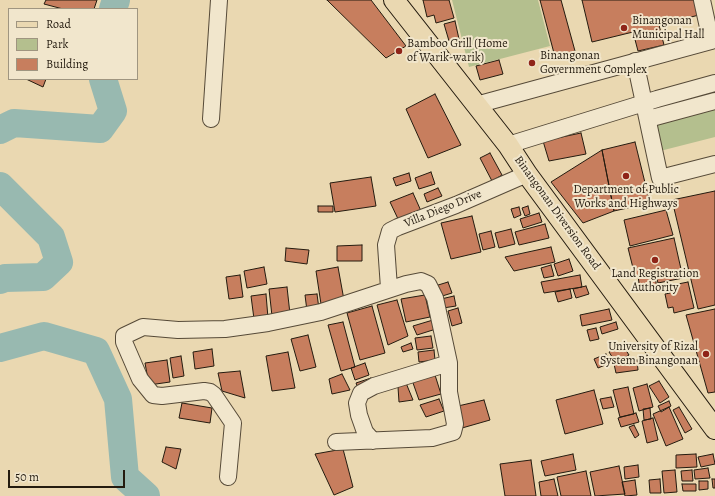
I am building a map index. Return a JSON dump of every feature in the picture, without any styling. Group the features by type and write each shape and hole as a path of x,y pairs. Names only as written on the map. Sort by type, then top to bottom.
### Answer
{"main road":[{"name":"Binangonan Diversion Road","path":"396,1 508,145 527,174 715,429"}],"street":[{"path":"211,119 219,0"},
{"path":"476,105 713,41 702,0"},
{"path":"635,61 660,178 715,164"},
{"path":"508,145 644,102 715,83"},
{"path":"648,119 715,101"},
{"name":"Villa Diego Drive","path":"389,288 386,245 390,231 456,205 527,174"},
{"path":"228,477 233,423 214,395 210,392 204,391 157,396 153,395 140,379 124,342 124,336 143,327 178,330 225,329 268,323 321,312 373,296 389,288 421,281 428,284 434,298 448,363 449,392 455,424 453,432 432,438 336,442"},
{"path":"372,441 365,432 359,415 357,403 361,393 374,386 448,363"}],"green space":[{"path":"452,0 538,0 550,46 469,67"},
{"path":"715,107 715,137 660,151 653,122"}],"building":[{"path":"46,0 97,0 94,8 59,8 44,4"},
{"path":"327,0 371,0 406,46 386,58"},
{"path":"423,0 449,0 454,18 436,23 434,15 427,17"},
{"path":"540,0 561,0 575,51 555,57"},
{"name":"Binangonan Municipal Hall","path":"582,0 695,0 699,15 659,25 664,45 638,51 633,32 592,42"},
{"path":"455,21 459,39 449,41 444,24"},
{"path":"499,60 503,74 480,80 476,66"},
{"path":"28,80 46,80 43,87"},
{"path":"435,94 461,145 428,158 406,109"},
{"path":"581,133 586,154 549,161 543,141"},
{"name":"Department of Public Works and Highways","path":"635,142 650,203 614,211 602,150"},
{"path":"602,150 614,211 583,223 551,182"},
{"path":"490,153 502,175 492,181 480,158"},
{"path":"431,172 435,184 419,189 415,178"},
{"path":"409,173 411,181 396,186 393,178"},
{"path":"371,177 376,206 335,212 330,183"},
{"path":"438,188 442,196 427,202 424,194"},
{"path":"715,191 715,305 698,309 672,200"},
{"path":"413,193 421,211 399,221 390,202"},
{"path":"318,206 333,206 333,212 318,212"},
{"path":"528,206 530,214 525,216 522,208"},
{"path":"519,207 521,215 514,218 511,209"},
{"path":"666,210 673,235 630,246 624,220"},
{"path":"539,213 542,222 523,228 520,219"},
{"path":"472,216 481,252 451,259 441,223"},
{"path":"545,224 549,238 519,245 515,232"},
{"path":"511,229 515,244 499,248 495,233"},
{"path":"491,231 495,247 483,250 479,234"},
{"name":"Land Registration Authority","path":"674,238 683,278 658,283 655,271 635,276 628,248"},
{"path":"362,245 362,261 337,261 337,246"},
{"path":"551,247 555,262 514,271 505,257"},
{"path":"286,248 309,250 307,264 285,261"},
{"path":"569,259 573,271 558,276 554,264"},
{"path":"551,265 554,276 544,278 541,268"},
{"path":"264,267 267,284 247,288 244,271"},
{"path":"338,267 344,300 321,304 316,271"},
{"path":"654,273 657,287 640,290 638,276"},
{"path":"240,275 243,297 229,299 226,277"},
{"path":"580,275 582,287 544,293 541,282"},
{"path":"448,282 452,293 439,297 435,286"},
{"path":"688,282 694,308 674,313 673,307 668,308 665,294 670,293 668,286"},
{"path":"586,286 589,294 576,298 573,289"},
{"path":"287,287 290,314 272,316 269,289"},
{"path":"570,289 572,298 558,302 555,292"},
{"path":"266,294 268,318 254,319 251,296"},
{"path":"317,294 319,309 307,311 305,295"},
{"path":"425,295 430,317 406,322 401,299"},
{"path":"454,296 456,306 443,308 441,299"},
{"path":"397,300 408,336 388,345 377,305"},
{"path":"372,306 385,353 360,360 347,313"},
{"path":"458,308 462,323 452,326 448,311"},
{"path":"609,309 612,320 582,326 580,315"},
{"name":"University of Rizal System Binangonan","path":"715,309 715,392 708,393 686,315"},
{"path":"433,320 436,329 417,335 413,326"},
{"path":"343,322 355,367 341,371 328,325"},
{"path":"616,322 618,329 602,334 600,327"},
{"path":"596,328 599,339 590,341 587,330"},
{"path":"308,335 316,367 300,371 291,339"},
{"path":"431,336 433,348 417,350 415,338"},
{"path":"411,343 413,349 403,352 401,347"},
{"path":"622,344 629,355 616,363 609,352"},
{"path":"212,349 214,366 195,369 193,352"},
{"path":"434,350 435,360 419,362 418,352"},
{"path":"288,352 295,388 272,391 266,356"},
{"path":"606,354 610,363 598,368 594,359"},
{"path":"181,356 184,376 173,378 170,358"},
{"path":"167,360 170,382 149,385 145,363"},
{"path":"637,360 638,370 616,373 614,364"},
{"path":"365,363 369,375 355,380 351,368"},
{"path":"240,371 245,398 222,391 218,373"},
{"path":"342,374 350,390 332,394 329,379"},
{"path":"435,375 441,394 419,400 412,380"},
{"path":"371,378 373,384 358,388 356,383"},
{"path":"659,381 669,397 660,403 649,386"},
{"path":"406,383 413,400 399,402 398,387"},
{"path":"647,384 653,407 639,411 633,388"},
{"path":"628,387 634,414 620,417 613,390"},
{"path":"594,390 603,424 565,434 556,400"},
{"path":"611,397 614,407 603,409 600,399"},
{"path":"439,399 444,411 426,417 420,405"},
{"path":"484,400 490,420 462,428 458,406"},
{"path":"669,401 671,406 661,412 658,406"},
{"path":"182,403 212,408 210,423 179,418"},
{"path":"669,407 683,439 666,446 653,414"},
{"path":"679,407 692,429 685,433 673,410"},
{"path":"650,408 651,419 644,420 643,409"},
{"path":"636,413 639,422 621,427 618,418"},
{"path":"653,418 658,440 647,443 642,421"},
{"path":"634,425 639,435 635,438 629,427"},
{"path":"166,447 181,449 176,469 162,462"},
{"path":"343,449 353,487 334,495 315,454"},
{"path":"573,454 576,470 545,476 541,461"},
{"path":"696,454 697,467 676,468 676,455"},
{"path":"713,454 715,464 701,467 698,457"},
{"path":"531,460 536,496 505,496 500,464"},
{"path":"638,465 639,477 625,479 624,467"},
{"path":"619,466 625,494 595,496 590,472"},
{"path":"708,468 710,478 695,479 694,470"},
{"path":"675,470 677,492 664,493 662,471"},
{"path":"692,470 693,481 682,481 681,471"},
{"path":"586,471 591,496 561,496 557,477"},
{"path":"554,479 558,496 541,496 539,482"},
{"path":"660,479 661,493 650,493 649,480"},
{"path":"712,479 715,479 715,488 713,488"},
{"path":"635,480 637,495 625,496 622,482"},
{"path":"699,481 708,481 708,489 699,490"},
{"path":"682,484 696,484 696,491 683,491"}],"waterway":[{"path":"113,8 116,0"},
{"path":"0,130 14,123 100,129 113,111 103,80"},
{"path":"0,186 51,237 59,262 43,277 5,278 0,280"},
{"path":"0,348 44,336 96,351 118,399 125,477 146,496"}],"place":[{"name":"Binangonan Municipal Hall","path":"624,28"},
{"name":"Bamboo Grill (Home of Warik-warik)","path":"399,51"},
{"name":"Binangonan Government Complex","path":"532,63"},
{"name":"Department of Public Works and Highways","path":"626,176"},
{"name":"Land Registration Authority","path":"655,260"},
{"name":"University of Rizal System Binangonan","path":"706,354"}]}
